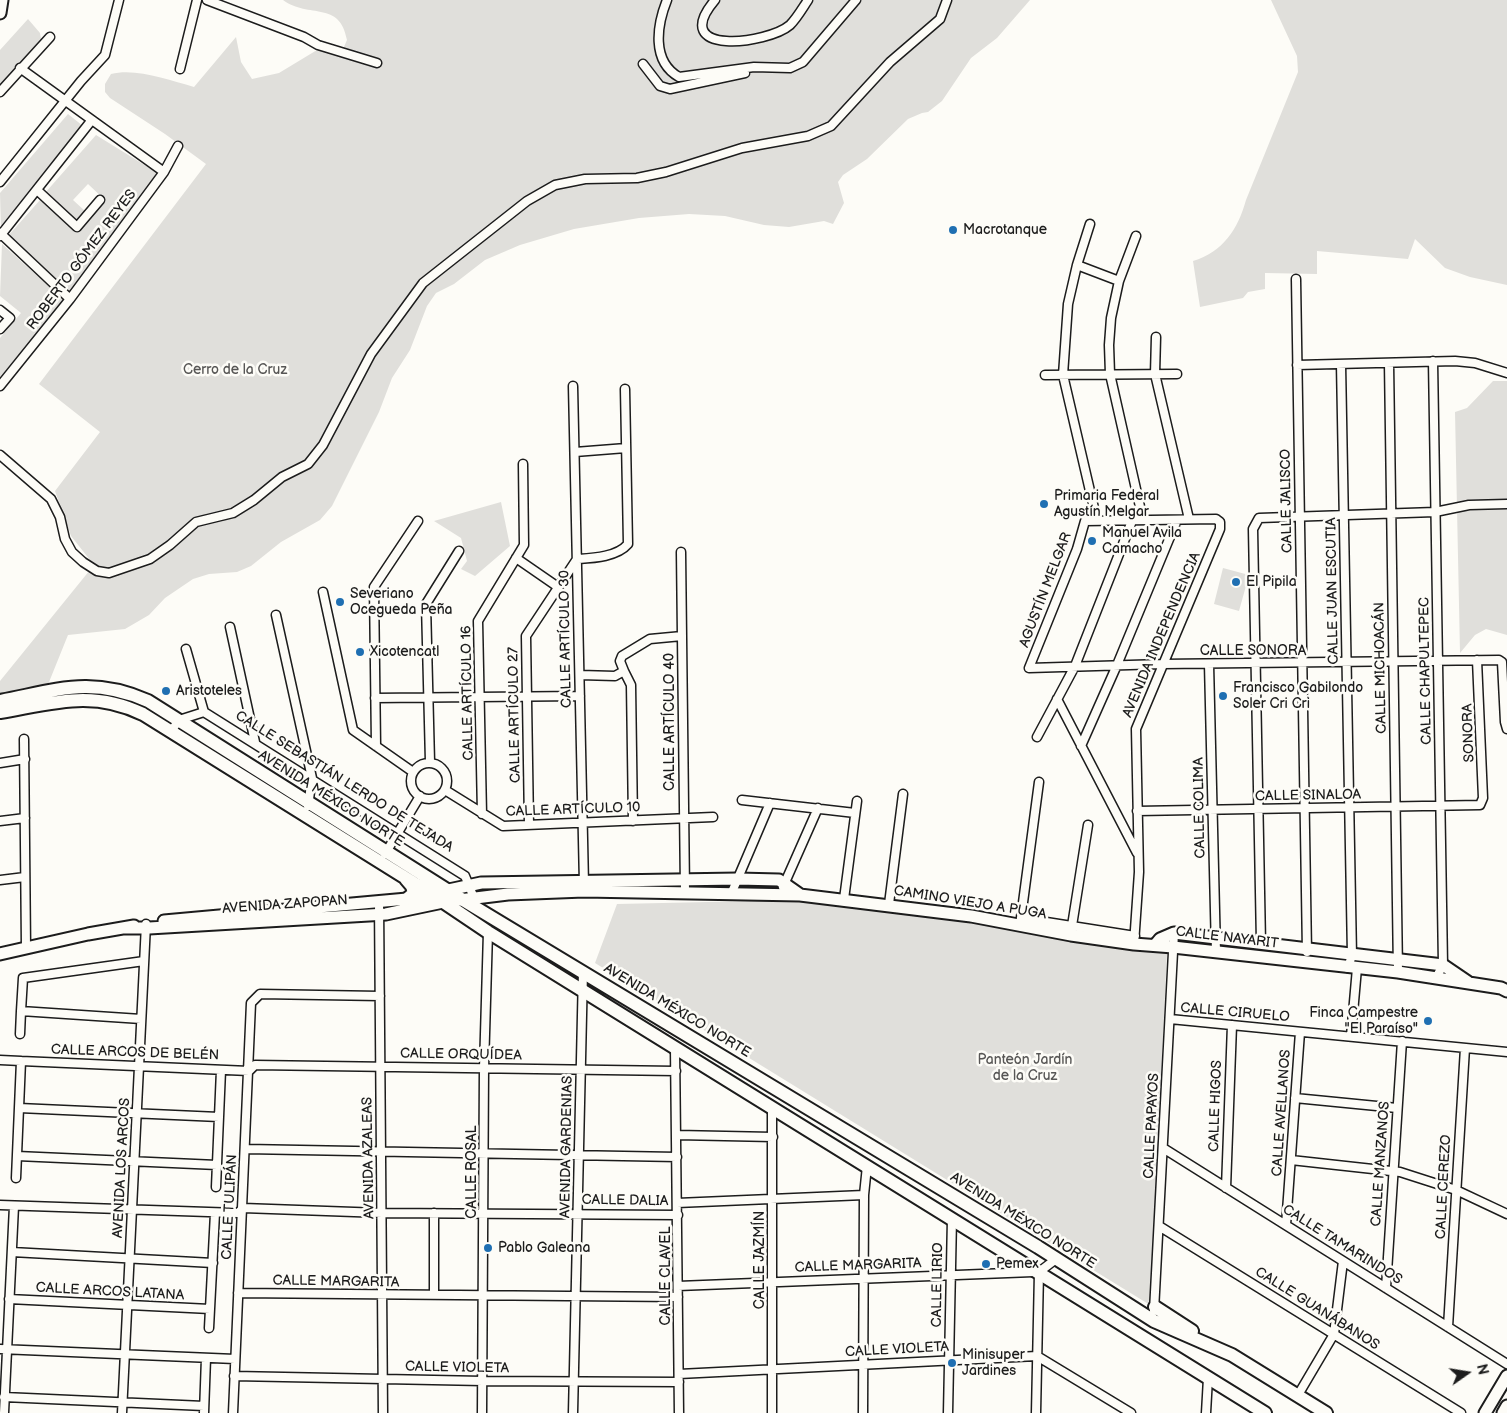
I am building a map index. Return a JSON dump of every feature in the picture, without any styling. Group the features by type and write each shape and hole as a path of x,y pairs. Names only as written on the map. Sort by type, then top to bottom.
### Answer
{"main road":[{"name":"AVENIDA MÉXICO NORTE","path":"0,701 67,686 108,688 148,701 176,725 306,810 383,857 468,899 1154,1321 1232,1355 1326,1413"},
{"name":"AVENIDA MÉXICO NORTE","path":"0,712 90,698 127,706 176,725"},
{"name":"AVENIDA MÉXICO NORTE","path":"383,857 406,879 433,894 488,932 1265,1413"},
{"path":"406,879 413,890 412,896 407,899"},
{"path":"1155,1307 1232,1355"}],"street":[{"path":"0,13 2,0"},
{"path":"0,182 81,81 105,55 119,0"},
{"path":"180,69 197,0"},
{"path":"207,0 304,37 318,45 377,63"},
{"path":"667,0 661,16 658,38 666,67 679,77 750,68 790,68 803,62 856,0"},
{"path":"714,0 703,19 703,27 706,35 712,40 724,42 762,37 778,32 789,26 808,0"},
{"path":"0,455 51,499 60,517 64,539 72,552 97,571 109,573 150,559 170,546 196,522 233,513 254,500 282,478 308,464 323,445 371,354 423,283 527,201 555,185 585,179 637,178 666,172 742,148 808,136 831,126 890,62 940,19 947,0"},
{"path":"0,92 50,37"},
{"path":"642,64 660,86 670,89 747,73 750,68"},
{"path":"20,68 164,172"},
{"path":"70,299 1,234 91,121"},
{"name":"ROBERTO GÓMEZ REYES","path":"0,386 70,299 164,172 178,146"},
{"path":"37,190 77,227 100,200"},
{"path":"1090,224 1077,265 1068,304 1063,375 1097,521 1189,519 1155,374 1156,338"},
{"path":"1136,236 1119,282 1111,318 1109,345 1110,374 1143,520"},
{"path":"1077,265 1119,282"},
{"name":"CALLE JALISCO","path":"1296,279 1307,962"},
{"path":"0,310 10,318 0,329"},
{"path":"1297,365 1433,361 1475,363 1507,373"},
{"name":"CALLE CHAPULTEPEC","path":"1433,361 1443,965 1436,978"},
{"name":"CALLE MICHOACÁN","path":"1389,363 1398,972"},
{"name":"CALLE JUAN ESCUTIA","path":"1341,364 1353,968"},
{"path":"1045,375 1177,374"},
{"name":"CALLE ARTÍCULO 30","path":"573,386 584,886"},
{"path":"577,559 599,557 624,549 628,544 625,389"},
{"path":"575,452 626,448"},
{"name":"CALLE ARTÍCULO 16","path":"482,814 478,621 524,545 523,464"},
{"path":"1261,943 1253,529 1259,518 1435,512 1469,505 1507,504"},
{"name":"AVENIDA INDEPENDENCIA","path":"1134,940 1138,856 1136,728 1220,529 1220,522 1216,519 1189,519"},
{"path":"1037,737 1075,666 1132,520"},
{"path":"1081,746 1117,665 1176,520"},
{"path":"376,746 374,587 418,521"},
{"name":"AGUSTÍN MELGAR","path":"1029,668 1077,549 1085,522 1097,521"},
{"path":"430,762 426,604 459,552"},
{"name":"CALLE ARTÍCULO 40","path":"681,552 684,891"},
{"path":"516,558 558,586"},
{"name":"CALLE ARTÍCULO 27","path":"529,825 526,636 577,559"},
{"path":"323,592 353,730 413,772"},
{"path":"276,615 312,778 306,810"},
{"path":"230,627 255,742"},
{"path":"633,820 630,685 620,661 622,656 650,639 682,636"},
{"path":"176,725 204,712 186,649"},
{"name":"CALLE SONORA","path":"1029,668 1163,664 1438,662 1477,660 1502,662 1507,729"},
{"name":"SONORA","path":"1477,660 1483,798 1480,805"},
{"name":"CALLE COLIMA","path":"1209,664 1216,952"},
{"path":"580,675 615,676 624,671"},
{"path":"375,698 580,696"},
{"path":"1057,699 1138,856"},
{"name":"CALLE SEBASTIÁN LERDO DE TEJADA","path":"204,712 255,742 465,876 470,886 468,899"},
{"path":"24,739 26,948"},
{"path":"0,763 25,759"},
{"path":"430,762 436,764 445,772 447,784 445,790 431,799 420,796 412,786 413,772 420,765 430,762"},
{"path":"1020,922 1039,782"},
{"name":"CALLE ARTÍCULO 10","path":"445,790 503,826 712,817"},
{"path":"889,904 903,794"},
{"path":"383,857 420,796"},
{"path":"742,800 856,813"},
{"path":"844,899 857,801"},
{"path":"732,892 770,804"},
{"name":"CALLE SINALOA","path":"1137,811 1480,805"},
{"path":"783,889 818,808"},
{"path":"0,821 25,818"},
{"path":"1071,931 1088,825"},
{"path":"0,880 25,877"},
{"path":"444,902 584,886 684,878 779,880 783,889"},
{"path":"407,899 480,883 732,892 783,889"},
{"name":"CAMINO VIEJO A PUGA","path":"783,889 800,895 889,904 1020,922 1155,945"},
{"name":"AVENIDA ZAPOPAN","path":"379,908 407,899"},
{"name":"AVENIDA ZAPOPAN","path":"0,954 88,934 126,928 444,902"},
{"name":"AVENIDA AZALEAS","path":"379,908 382,1413"},
{"name":"AVENIDA LOS ARCOS","path":"122,1413 146,926"},
{"name":"CALLE ROSAL","path":"482,1413 484,1068 488,932"},
{"name":"CALLE NAYARIT","path":"1155,945 1160,939 1174,933 1443,965 1469,983"},
{"name":"CALLE PAPAYOS","path":"1154,1321 1174,933"},
{"name":"CALLE NAYARIT","path":"1155,945 1398,972 1501,988 1507,991"},
{"path":"20,1034 23,978 144,960"},
{"path":"1351,1036 1353,968"},
{"name":"AVENIDA GARDENIAS","path":"573,1413 583,971"},
{"name":"CALLE TULIPÁN","path":"233,1413 252,1003 260,994 380,996"},
{"path":"21,1011 141,1019"},
{"name":"CALLE CIRUELO","path":"1170,1019 1507,1052"},
{"name":"CALLE HIGOS","path":"1226,1188 1232,1025"},
{"name":"CALLE AVELLANOS","path":"1286,1225 1300,1032"},
{"name":"CALLE MANZANOS","path":"1386,1288 1402,1041"},
{"name":"CALLE CLAVEL","path":"675,1048 679,1413"},
{"name":"CALLE CEREZO","path":"1448,1327 1464,1048"},
{"name":"CALLE ARCOS DE BELÉN","path":"0,1060 248,1071"},
{"path":"16,1178 21,1061"},
{"name":"CALLE ORQUÍDEA","path":"248,1071 254,1064 676,1071"},
{"path":"216,1187 221,1070"},
{"path":"1295,1098 1397,1108"},
{"name":"CALLE JAZMÍN","path":"772,1107 772,1413"},
{"path":"19,1108 219,1117"},
{"path":"677,1135 773,1137"},
{"name":"CALLE TAMARINDOS","path":"1163,1148 1507,1364"},
{"path":"246,1149 677,1157"},
{"path":"17,1156 217,1165"},
{"path":"1291,1160 1393,1171 1456,1190 1507,1214"},
{"path":"863,1413 864,1195 866,1166"},
{"name":"CALLE DALIA","path":"677,1203 864,1195"},
{"name":"CALLE DALIA","path":"0,1205 215,1213 238,1213 243,1208 382,1213 678,1215"},
{"path":"4,1413 3,1349 9,1299 14,1206"},
{"path":"209,1328 215,1213"},
{"path":"434,1213 434,1295"},
{"name":"CALLE LIRIO","path":"948,1413 952,1218"},
{"name":"CALLE GUANÁBANOS","path":"1159,1226 1460,1413"},
{"path":"12,1252 213,1263"},
{"path":"1036,1413 1039,1272 1056,1259"},
{"path":"1298,1395 1334,1334 1343,1261"},
{"name":"CALLE MARGARITA","path":"678,1286 1039,1272"},
{"name":"CALLE MARGARITA","path":"238,1293 678,1297"},
{"name":"CALLE ARCOS LATANA","path":"9,1299 210,1310"},
{"path":"3,1349 235,1359"},
{"path":"1037,1356 1131,1413"},
{"name":"CALLE VIOLETA","path":"234,1376 382,1378 483,1382 574,1381 679,1378 772,1370 1037,1356"},
{"path":"4,1397 123,1402 204,1410 206,1358"},
{"path":"1485,1413 1507,1376"},
{"path":"1206,1413 1208,1378"},
{"path":"1503,1413 1507,1406"}],"green space":[{"name":"Cerro de la Cruz","path":"283,0 1030,0 997,38 971,58 942,101 928,112 908,119 867,159 843,175 838,182 844,203 833,224 824,221 789,227 764,225 725,216 689,214 639,218 574,229 520,245 485,260 454,284 436,293 427,306 410,350 392,378 379,412 332,506 320,520 281,542 251,566 237,572 209,574 193,579 165,598 149,615 125,629 68,635 45,692 0,698 0,681 94,565 71,536 55,491 100,432 39,384 206,164 110,98 105,92 105,84 111,74 131,73 152,76 194,87 236,37 241,62 252,79 279,73 317,50 340,56 347,40 338,20 331,15 293,6"},
{"path":"1271,0 1507,0 1507,285 1470,277 1445,268 1415,239 1408,259 1317,251 1317,274 1265,273 1265,289 1248,292 1243,298 1200,307 1193,261 1213,252 1234,230 1298,72 1297,56"},
{"path":"28,19 40,33 41,39 0,88 0,50"},
{"path":"68,114 88,130 1,230 0,193"},
{"path":"96,135 159,174 70,292 8,236 40,200 77,233 106,201 88,184 73,200 85,211 77,222 45,193"},
{"path":"2,244 64,300 0,379 0,338 21,313 0,296"},
{"path":"1493,381 1507,381 1507,635 1486,629 1475,635 1460,653 1455,412 1467,408"},
{"path":"501,502 510,546 475,576 461,569 467,561 461,538 434,521"},
{"path":"1223,568 1249,575 1239,611 1214,604"},
{"name":"Panteón Jardín de la Cruz","path":"799,900 969,920 1167,954 1150,1305 595,963 617,904"}],"place":[{"name":"Macrotanque","path":"953,230"},
{"name":"Primaria Federal Agustín Melgar","path":"1044,504"},
{"name":"Manuel Avila Camacho","path":"1092,541"},
{"name":"El Pipila","path":"1236,582"},
{"name":"Severiano Ocegueda Peña","path":"340,602"},
{"name":"Xicotencatl","path":"360,652"},
{"name":"Aristoteles","path":"166,691"},
{"name":"Francisco Gabilondo Soler Cri Cri","path":"1223,696"},
{"name":"Finca Campestre \"El Paraíso\"","path":"1428,1021"},
{"name":"Pablo Galeana","path":"488,1248"},
{"name":"Pemex","path":"986,1264"},
{"name":"Minisuper Jardines","path":"952,1363"}]}
